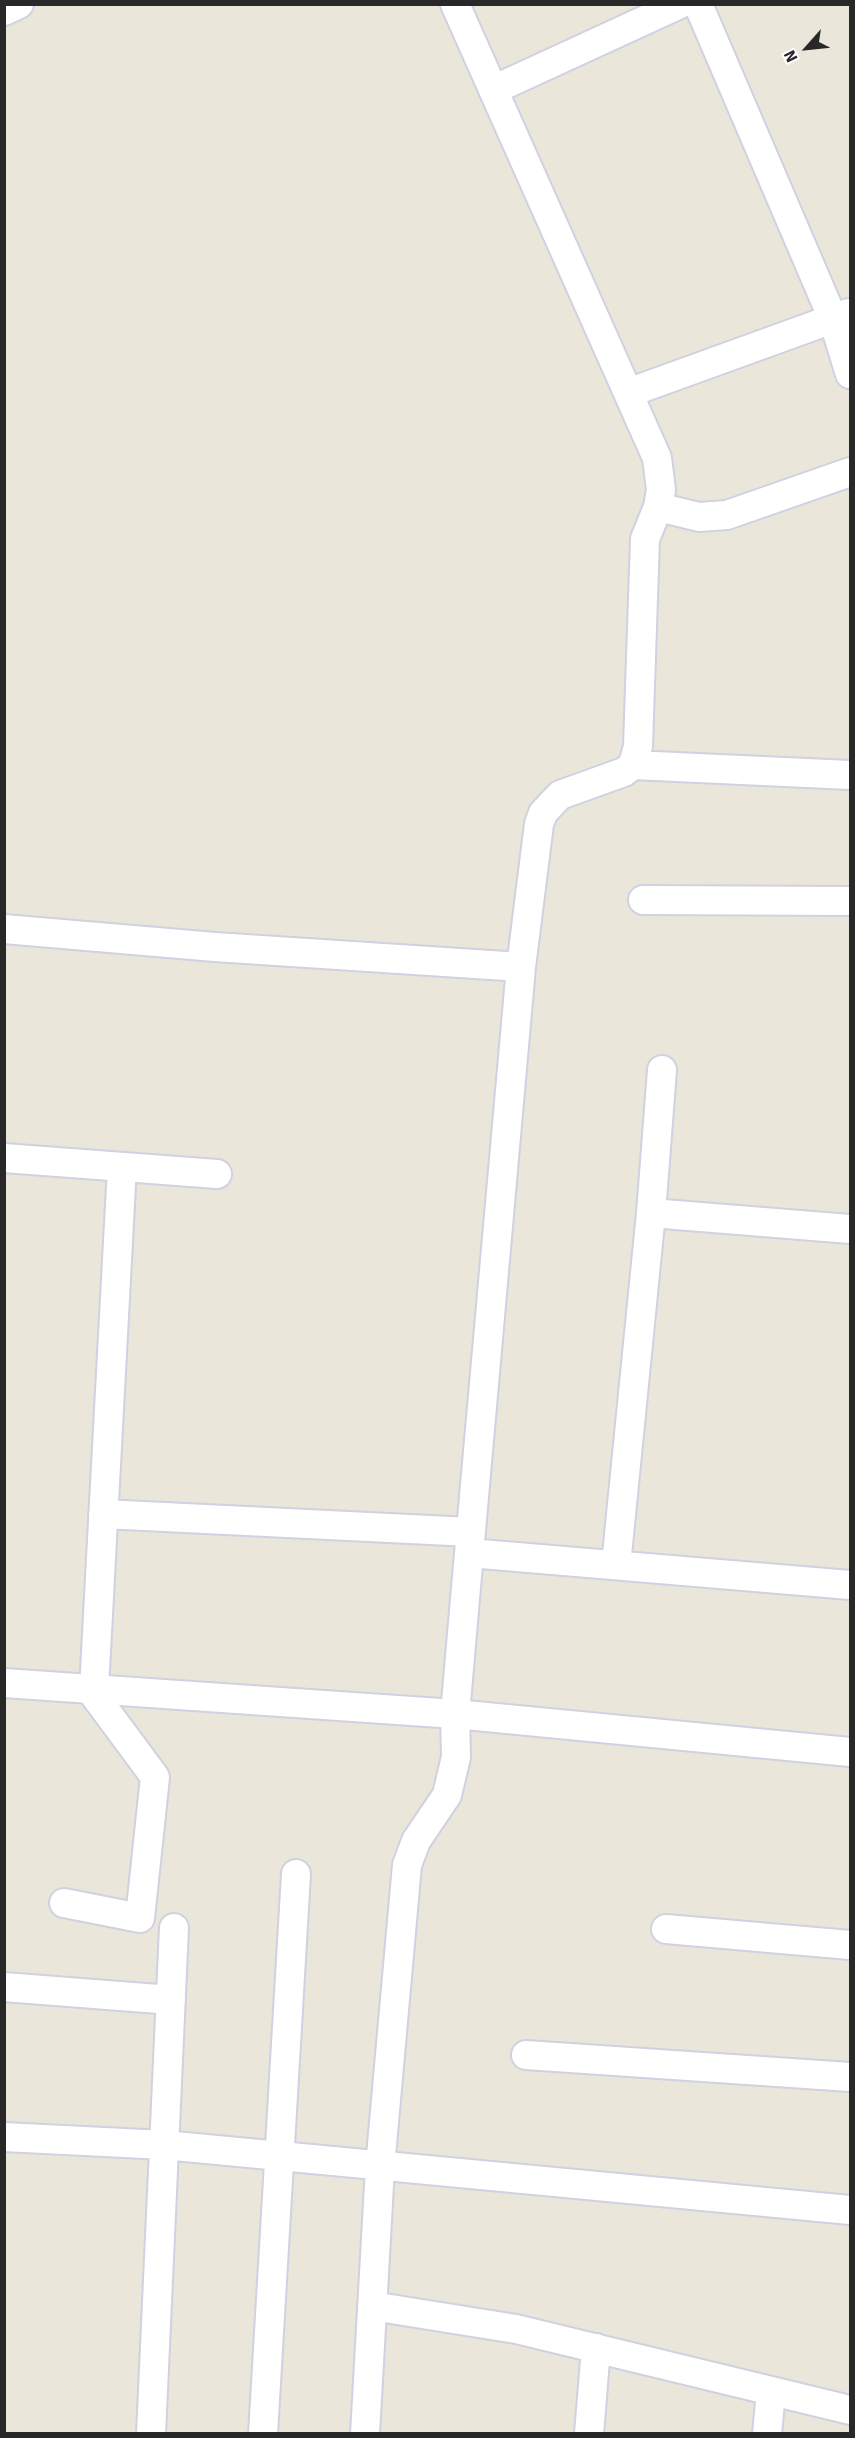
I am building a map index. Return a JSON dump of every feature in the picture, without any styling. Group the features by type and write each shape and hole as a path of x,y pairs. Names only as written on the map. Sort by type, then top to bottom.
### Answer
{"street":[{"path":"4,11 20,4"},
{"path":"365,2433 380,2167 407,1865 416,1841 447,1795 456,1757 455,1714 521,967 539,824 543,813 560,795 624,772 633,765 638,746 645,539 658,507 661,490 657,458 455,4"},
{"path":"493,90 680,4"},
{"path":"698,4 842,316 850,374"},
{"path":"628,393 842,316"},
{"path":"658,507 699,517 727,515 850,472"},
{"path":"633,765 850,774"},
{"path":"643,900 850,901"},
{"path":"4,929 521,967"},
{"path":"616,1565 651,1213 662,1070"},
{"path":"4,1158 217,1174"},
{"path":"64,1903 140,1918 154,1777 92,1692 94,1689 122,1167"},
{"path":"651,1213 850,1229"},
{"path":"103,1514 470,1543 616,1565 850,1585"},
{"path":"4,1683 455,1714 850,1752"},
{"path":"263,2433 296,1874"},
{"path":"152,2433 174,1928"},
{"path":"666,1929 850,1945"},
{"path":"4,1987 171,2000"},
{"path":"526,2055 850,2077"},
{"path":"4,2138 164,2145 278,2158 850,2210"},
{"path":"372,2306 516,2329 850,2410"},
{"path":"589,2433 596,2348"},
{"path":"767,2433 771,2392"}]}
